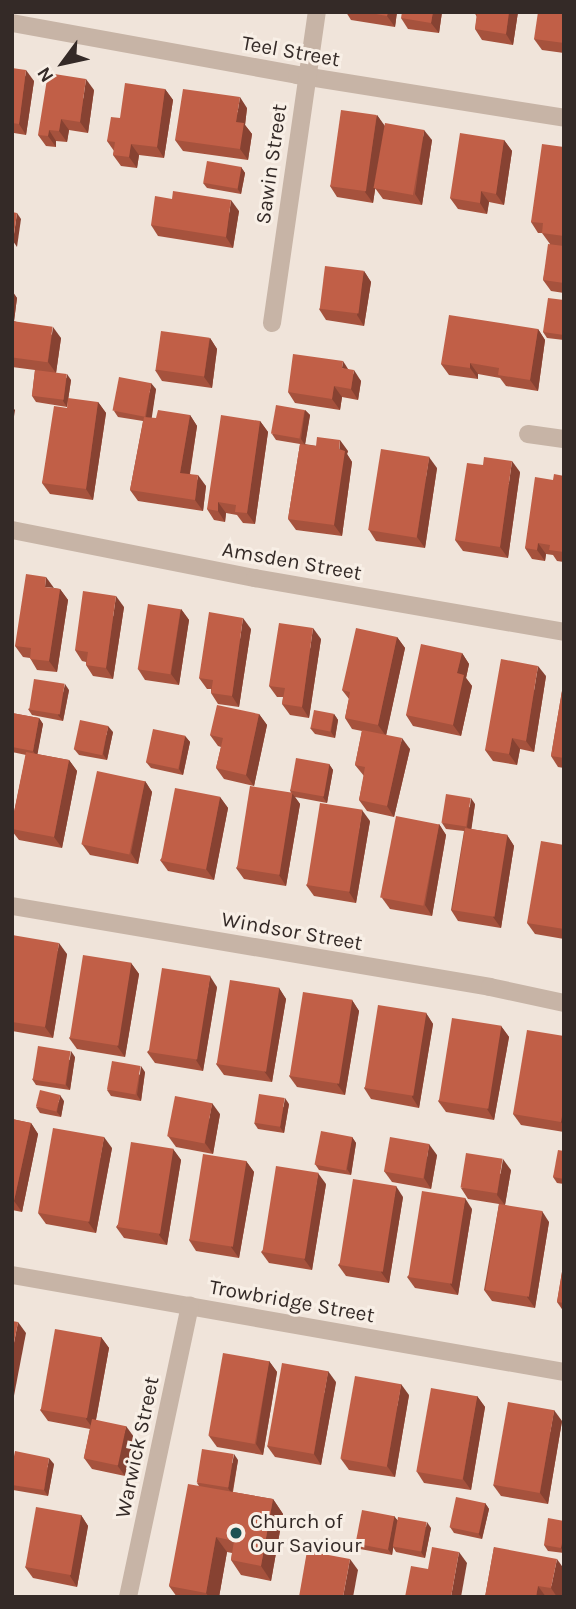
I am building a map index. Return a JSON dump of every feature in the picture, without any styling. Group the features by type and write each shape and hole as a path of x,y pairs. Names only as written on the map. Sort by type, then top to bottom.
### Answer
{"street":[{"name":"Sawin Street","path":"272,323 317,12"},
{"name":"Teel Street","path":"12,23 306,77 564,118"},
{"path":"528,434 564,439"},
{"name":"Amsden Street","path":"12,530 255,578 564,632"},
{"name":"Windsor Street","path":"12,906 490,987 564,1003"},
{"name":"Trowbridge Street","path":"12,1275 564,1372"},
{"name":"Warwick Street","path":"128,1597 190,1306"}],"building":[{"path":"365,12 388,12 387,16"},
{"path":"402,12 433,12 431,23 401,18"},
{"path":"477,12 509,12 506,34 475,29"},
{"path":"538,12 564,12 564,43 534,39"},
{"path":"12,68 26,70 19,124 12,123"},
{"path":"48,73 86,79 80,122 61,119 59,131 49,130 48,136 38,135"},
{"path":"125,83 165,89 157,147 131,144 129,157 113,155 115,142 107,141 111,117 120,118"},
{"path":"183,89 240,97 236,122 244,123 240,149 175,140"},
{"path":"341,110 377,115 366,191 330,186"},
{"path":"385,123 424,130 413,195 374,188"},
{"path":"460,133 504,140 496,194 481,191 480,203 450,198"},
{"path":"542,144 564,147 564,236 542,233 543,223 531,222"},
{"path":"207,161 241,167 238,189 203,183"},
{"path":"173,191 231,200 226,237 151,225 155,196 172,199"},
{"path":"12,212 17,213 13,241 12,241"},
{"path":"548,244 564,246 564,283 543,280"},
{"path":"325,266 364,271 358,313 320,309"},
{"path":"548,298 564,300 564,335 543,332"},
{"path":"449,315 538,329 530,380 498,375 499,368 470,363 470,368 441,364"},
{"path":"12,321 53,327 48,362 12,357"},
{"path":"161,331 210,338 204,376 156,370"},
{"path":"293,354 343,361 342,368 354,370 351,389 334,386 332,399 288,392"},
{"path":"35,370 67,374 64,400 32,396"},
{"path":"119,377 151,383 145,417 113,410"},
{"path":"68,398 98,402 86,489 42,483 54,406 67,408"},
{"path":"276,405 305,410 300,439 271,434"},
{"path":"158,410 190,415 180,473 198,475 195,500 130,490 144,417 156,418"},
{"path":"221,415 260,421 247,513 235,512 236,505 218,502 218,511 207,509"},
{"path":"317,437 340,440 339,449 345,451 334,525 288,519 300,444 316,446"},
{"path":"381,449 429,457 417,538 368,530"},
{"path":"484,457 512,461 500,547 455,540 467,463 483,465"},
{"path":"554,474 564,476 564,552 549,550 550,545 538,543 537,550 525,548 535,477 553,480"},
{"path":"26,574 46,577 45,587 60,589 49,661 30,659 31,648 15,646"},
{"path":"83,591 116,596 106,668 86,665 88,652 75,650"},
{"path":"148,604 181,609 170,674 138,669"},
{"path":"209,612 243,618 232,696 211,693 213,680 199,678"},
{"path":"279,623 313,628 302,707 282,704 285,688 269,686"},
{"path":"356,628 397,637 378,725 345,718 350,692 342,690"},
{"path":"421,644 462,653 457,673 464,675 453,725 406,715"},
{"path":"501,659 538,666 526,741 512,738 509,754 485,750"},
{"path":"34,679 65,684 60,714 29,710"},
{"path":"564,679 564,758 551,756"},
{"path":"217,705 259,714 246,775 216,768 223,738 210,735"},
{"path":"314,710 334,714 330,731 311,728"},
{"path":"12,713 39,718 33,751 12,747"},
{"path":"80,720 108,726 102,755 74,749"},
{"path":"153,729 185,736 178,769 146,762"},
{"path":"362,730 402,738 387,806 359,800 365,767 355,765"},
{"path":"26,752 69,760 54,837 12,829"},
{"path":"296,758 329,764 324,796 290,790"},
{"path":"97,771 145,781 129,855 81,844"},
{"path":"250,786 292,793 279,875 237,868"},
{"path":"175,788 220,797 206,869 161,861"},
{"path":"446,794 471,798 466,827 441,823"},
{"path":"320,803 362,810 349,892 307,885"},
{"path":"396,816 439,824 423,906 380,897"},
{"path":"465,828 507,835 494,917 452,910"},
{"path":"541,841 564,845 564,929 527,923"},
{"path":"12,935 59,943 45,1027 12,1022"},
{"path":"83,955 131,963 118,1046 70,1038"},
{"path":"162,968 210,976 197,1060 149,1052"},
{"path":"230,980 279,988 266,1072 217,1064"},
{"path":"303,992 352,1000 339,1084 290,1076"},
{"path":"378,1005 426,1013 413,1096 365,1088"},
{"path":"452,1018 501,1026 488,1109 439,1101"},
{"path":"527,1030 564,1036 564,1105 561,1122 513,1114"},
{"path":"38,1046 71,1051 65,1085 33,1080"},
{"path":"112,1061 141,1066 136,1095 107,1090"},
{"path":"40,1090 60,1095 56,1112 36,1106"},
{"path":"259,1094 285,1098 280,1127 254,1123"},
{"path":"175,1096 212,1103 204,1143 167,1136"},
{"path":"12,1119 31,1123 14,1201 12,1200"},
{"path":"53,1128 104,1137 89,1222 38,1213"},
{"path":"321,1131 352,1137 346,1170 315,1164"},
{"path":"390,1137 429,1144 423,1178 384,1171"},
{"path":"131,1142 173,1149 160,1234 118,1227"},
{"path":"558,1150 564,1151 564,1179 553,1177"},
{"path":"466,1153 503,1159 497,1193 461,1188"},
{"path":"203,1154 246,1161 233,1247 189,1240"},
{"path":"276,1166 318,1173 305,1259 262,1252"},
{"path":"353,1179 396,1186 383,1272 339,1265"},
{"path":"422,1191 465,1198 452,1284 408,1277"},
{"path":"499,1204 542,1211 529,1297 485,1290"},
{"path":"564,1260 564,1303 557,1302"},
{"path":"12,1321 18,1322 12,1353"},
{"path":"55,1329 101,1337 87,1418 41,1410"},
{"path":"223,1353 269,1361 255,1444 208,1436"},
{"path":"282,1363 328,1371 314,1454 267,1446"},
{"path":"355,1376 401,1384 387,1467 340,1459"},
{"path":"431,1388 477,1396 463,1480 416,1472"},
{"path":"508,1402 554,1410 540,1493 493,1485"},
{"path":"92,1419 126,1426 118,1465 84,1458"},
{"path":"202,1449 234,1454 228,1488 197,1483"},
{"path":"15,1451 49,1458 44,1490 12,1485"},
{"name":"Church of Our Saviour","path":"188,1484 273,1499 261,1566 231,1560 234,1541 216,1537 206,1593 169,1586"},
{"path":"456,1497 485,1503 479,1534 450,1527"},
{"path":"36,1507 81,1515 71,1575 25,1567"},
{"path":"362,1510 394,1516 388,1550 356,1543"},
{"path":"398,1517 427,1522 421,1552 393,1547"},
{"path":"548,1518 564,1521 561,1548 544,1545"},
{"path":"432,1547 459,1552 451,1597 405,1597 411,1566 428,1569"},
{"path":"494,1547 557,1559 551,1588 538,1586 536,1597 485,1597"},
{"path":"307,1551 350,1559 343,1597 299,1597"}],"place":[{"name":"Church of Our Saviour","path":"236,1533"}]}
